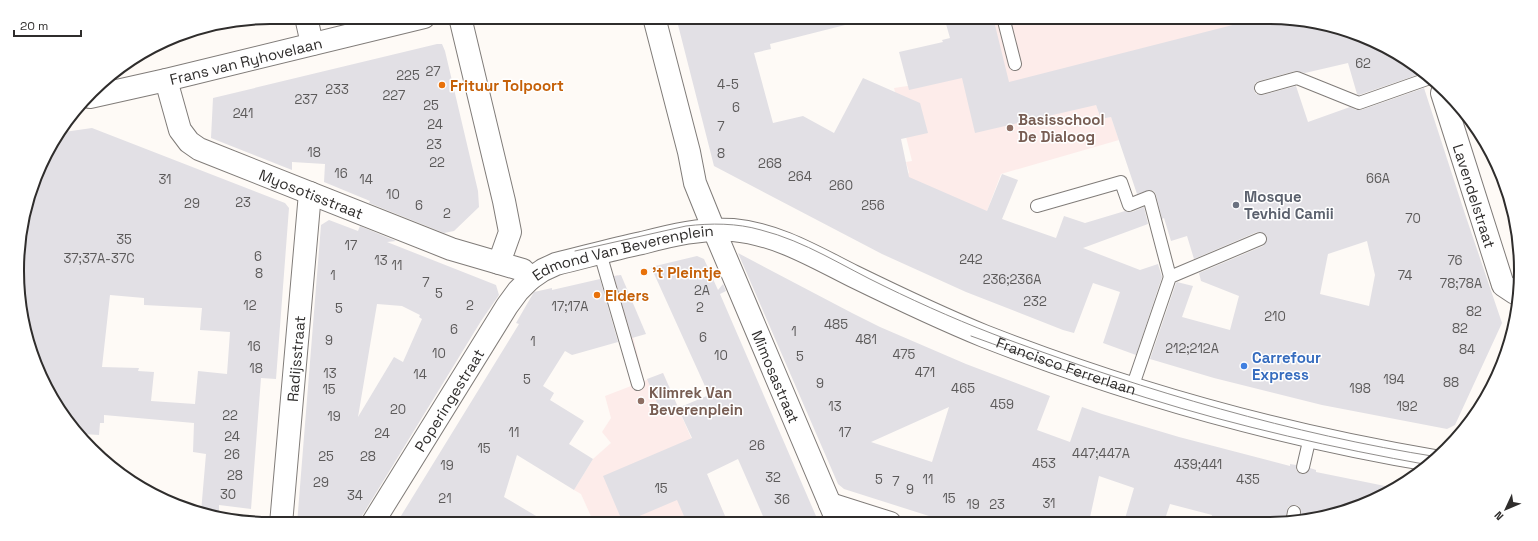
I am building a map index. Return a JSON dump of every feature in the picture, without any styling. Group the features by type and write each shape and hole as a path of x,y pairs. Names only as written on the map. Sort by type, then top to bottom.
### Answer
{"street":[{"path":"308,24 312,44"},
{"name":"Frans van Ryhovelaan","path":"96,96 395,24"},
{"path":"462,24 503,194 510,232 499,263"},
{"name":"Edmond Van Beverenplein","path":"499,263 523,270 530,279 543,270 556,264 682,233 714,230 695,183 689,152 656,24"},
{"name":"Myosotisstraat","path":"166,80 180,130 189,142 199,149 451,248 499,263"},
{"name":"Lavendelstraat","path":"1443,98 1503,286 1513,292"},
{"name":"Radijsstraat","path":"283,517 310,193"},
{"name":"Francisco Ferrerlaan","path":"714,230 754,233 793,245 910,303 982,335 1132,388 1180,403 1310,436 1426,459"},
{"name":"Mimosastraat","path":"714,230 834,513"},
{"name":"Poperingestraat","path":"376,517 507,306 518,291 530,279"},
{"path":"834,513 856,517"}],"lane":[{"path":"1005,24 1015,64"},
{"path":"1261,88 1297,78 1359,103 1424,80"},
{"path":"1037,206 1121,182 1129,205 1149,197 1170,277 1132,388"},
{"path":"1170,277 1260,239"},
{"path":"600,253 638,384"},
{"path":"1304,467 1310,436"}],"shaded area":[{"name":"Basisschool De Dialoog","path":"964,24 1268,24 1300,26 1303,35 1322,30 1353,39 1096,105 1101,119 1111,117 1119,140 1001,174 987,211 885,221 909,172 906,162 912,161 894,88 914,85 954,56"},
{"name":"Klimrek Van Beverenplein","path":"618,275 644,381 663,373 725,517 591,517 581,494 574,490 593,459 611,443 602,432 611,418 605,396 631,386 606,278"}],"building":[{"path":"678,24 849,24 770,44 771,49 754,53 773,123 803,116 834,133 863,78 920,103 928,133 901,139 909,177 987,211 1002,174 1018,180 1002,219 1056,238 1064,216 1085,223 1125,211 1132,212 1144,207 1148,224 1083,248 1140,270 1158,264 1162,277 1136,355 1103,343 1120,292 1093,283 1074,333 1063,330 966,292 882,254 714,166"},
{"path":"946,24 995,24 1009,82 1237,24 1300,26 1331,32 1377,49 1418,75 1359,95 1357,94 1348,63 1305,73 1295,71 1259,81 1255,83 1254,90 1256,94 1263,95 1296,86 1308,122 1350,107 1356,110 1361,110 1424,88 1502,323 1455,425 1447,429 1322,405 1214,378 1150,359 1177,282 1193,286 1182,317 1230,330 1239,296 1201,281 1199,273 1263,246 1267,240 1267,236 1261,232 1257,232 1194,259 1187,236 1171,241 1164,218 1162,219 1154,191 1150,190 1137,194 1111,117 1101,119 1096,105 975,133 962,78 909,90 899,52 943,42 942,40 950,38","holes":["1367,241 1375,275 1369,306 1320,294 1328,254"]},
{"path":"442,44 445,51 478,191 479,207 454,231 444,233 369,203 370,201 324,182 325,164 292,162 292,170 211,138 213,98"},
{"path":"92,128 285,203 289,208 276,379 261,378 251,509 219,505 219,511 201,507 206,454 193,452 194,423 104,415 104,423 100,423 99,435 85,433 75,421 49,380 32,334 26,303 24,270 26,238 32,207 49,161 68,131","holes":["110,295 144,298 144,305 202,308 200,330 230,332 227,374 198,371 195,404 151,401 154,372 138,371 139,368 102,367"]},
{"path":"329,220 358,231 360,226 396,241 387,242 496,285 499,295 481,321 361,517 298,517 321,225","holes":["377,304 402,306 420,315 419,317 422,319 403,362 394,357 358,417"]},
{"path":"738,253 880,327 966,364 1050,396 1037,430 1070,442 1082,407 1179,437 1290,466 1290,464 1296,465 1296,470 1301,474 1306,474 1310,468 1316,470 1316,472 1387,486 1377,492 1331,509 1301,515 1301,510 1299,506 1295,505 1288,507 1286,516 1268,517 1211,517 1212,515 1170,504 1166,517 1125,517 1134,488 1099,476 1090,517 932,517 844,489 838,484","holes":["949,407 932,462 871,442"]},
{"path":"697,256 704,259 718,290 723,284 726,291 720,294 816,517 763,517 738,459 707,474 725,517 684,517 677,500 637,517 620,517 603,476 692,438 678,408 709,395 651,267"},
{"path":"621,275 646,334 632,338 614,276"},
{"path":"600,279 618,342 572,355 565,351 543,386 554,393 550,400 584,421 569,444 593,459 574,490 517,455 504,497 538,517 400,517 519,324 516,323 534,292 552,288 552,290"},
{"path":"663,373 677,405 661,412 647,379"}],"tram line":[{"path":"575,251 686,226 724,224 752,228 777,235 809,248 869,279 977,328 1114,377 1220,409 1274,423 1328,436 1430,456"},
{"path":"971,336 1103,384 1182,409 1287,436 1421,463"}],"place":[{"name":"Frituur Tolpoort","path":"442,85"},
{"name":"Basisschool De Dialoog","path":"1010,128"},
{"name":"Mosque Tevhid Camii","path":"1236,205"},
{"name":"'t Pleintje","path":"644,272"},
{"name":"Elders","path":"597,295"},
{"name":"Carrefour Express","path":"1244,366"},
{"name":"Klimrek Van Beverenplein","path":"641,401"}]}
